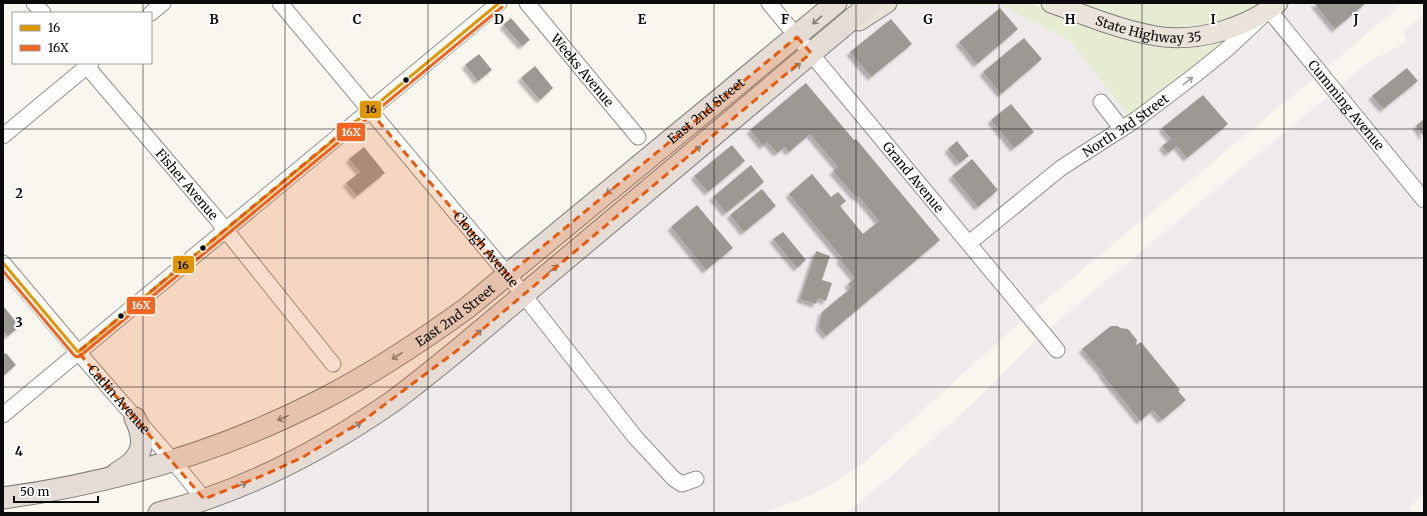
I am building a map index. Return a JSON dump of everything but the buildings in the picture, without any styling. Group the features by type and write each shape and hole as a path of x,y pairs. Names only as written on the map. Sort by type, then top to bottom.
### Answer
{"highway":[{"name":"East 2nd Street","path":"3,498 103,479 173,461 262,427 355,382 425,338 467,308 797,37 836,3"},
{"name":"East 2nd Street","path":"159,513 204,499 257,478 296,460 332,441 392,401 424,378 871,3"},
{"path":"103,479 130,465 139,455 143,443 140,428 135,418"}],"main road":[{"path":"816,49 887,3"},
{"name":"State Highway 35","path":"1051,3 1127,29 1171,38 1202,36 1217,32 1242,24 1273,7"}],"street":[{"path":"34,3 42,12"},
{"path":"152,12 163,3"},
{"name":"Clough Avenue","path":"280,3 508,275 636,437 674,479 682,484 696,479"},
{"path":"3,415 499,3"},
{"name":"Weeks Avenue","path":"527,3 638,137"},
{"name":"Grand Avenue","path":"769,3 797,37 816,49 969,243 1058,350"},
{"name":"North 3rd Street","path":"969,243 1061,168 1152,108 1213,61 1273,7"},
{"name":"Cumming Avenue","path":"1273,7 1424,200"},
{"path":"3,136 87,64"},
{"name":"Fisher Avenue","path":"87,64 334,364"},
{"path":"1101,102 1122,129"},
{"name":"Catlin Avenue","path":"3,263 204,499"}],"highlighted area":[{"path":"797,37 811,53 459,349 364,420 303,457 264,475 204,499 78,352 369,110 508,275"}],"shaded area":[{"path":"1295,3 1403,3 1036,308 866,461 832,484 811,495 772,510 756,513 217,513 212,507 432,384 853,31 889,6 1001,5 1070,41 1139,129"},
{"path":"1424,15 1424,492 1409,507 1413,513 844,513 852,509 890,477 973,403 1030,346 1059,320 1370,61 1407,42 1404,31"}],"green space":[{"path":"896,3 1029,3 1084,22 1211,41 1230,39 1128,115 1070,41 1001,5 889,6"},
{"path":"1074,3 1264,3 1230,21 1192,29 1152,28"}],"transit line":[{"name":"16","path":"78,352 499,3"},
{"name":"16X","path":"3,271 74,355 77,357 80,356 502,7"},
{"name":"16","path":"3,263 78,352"}]}
